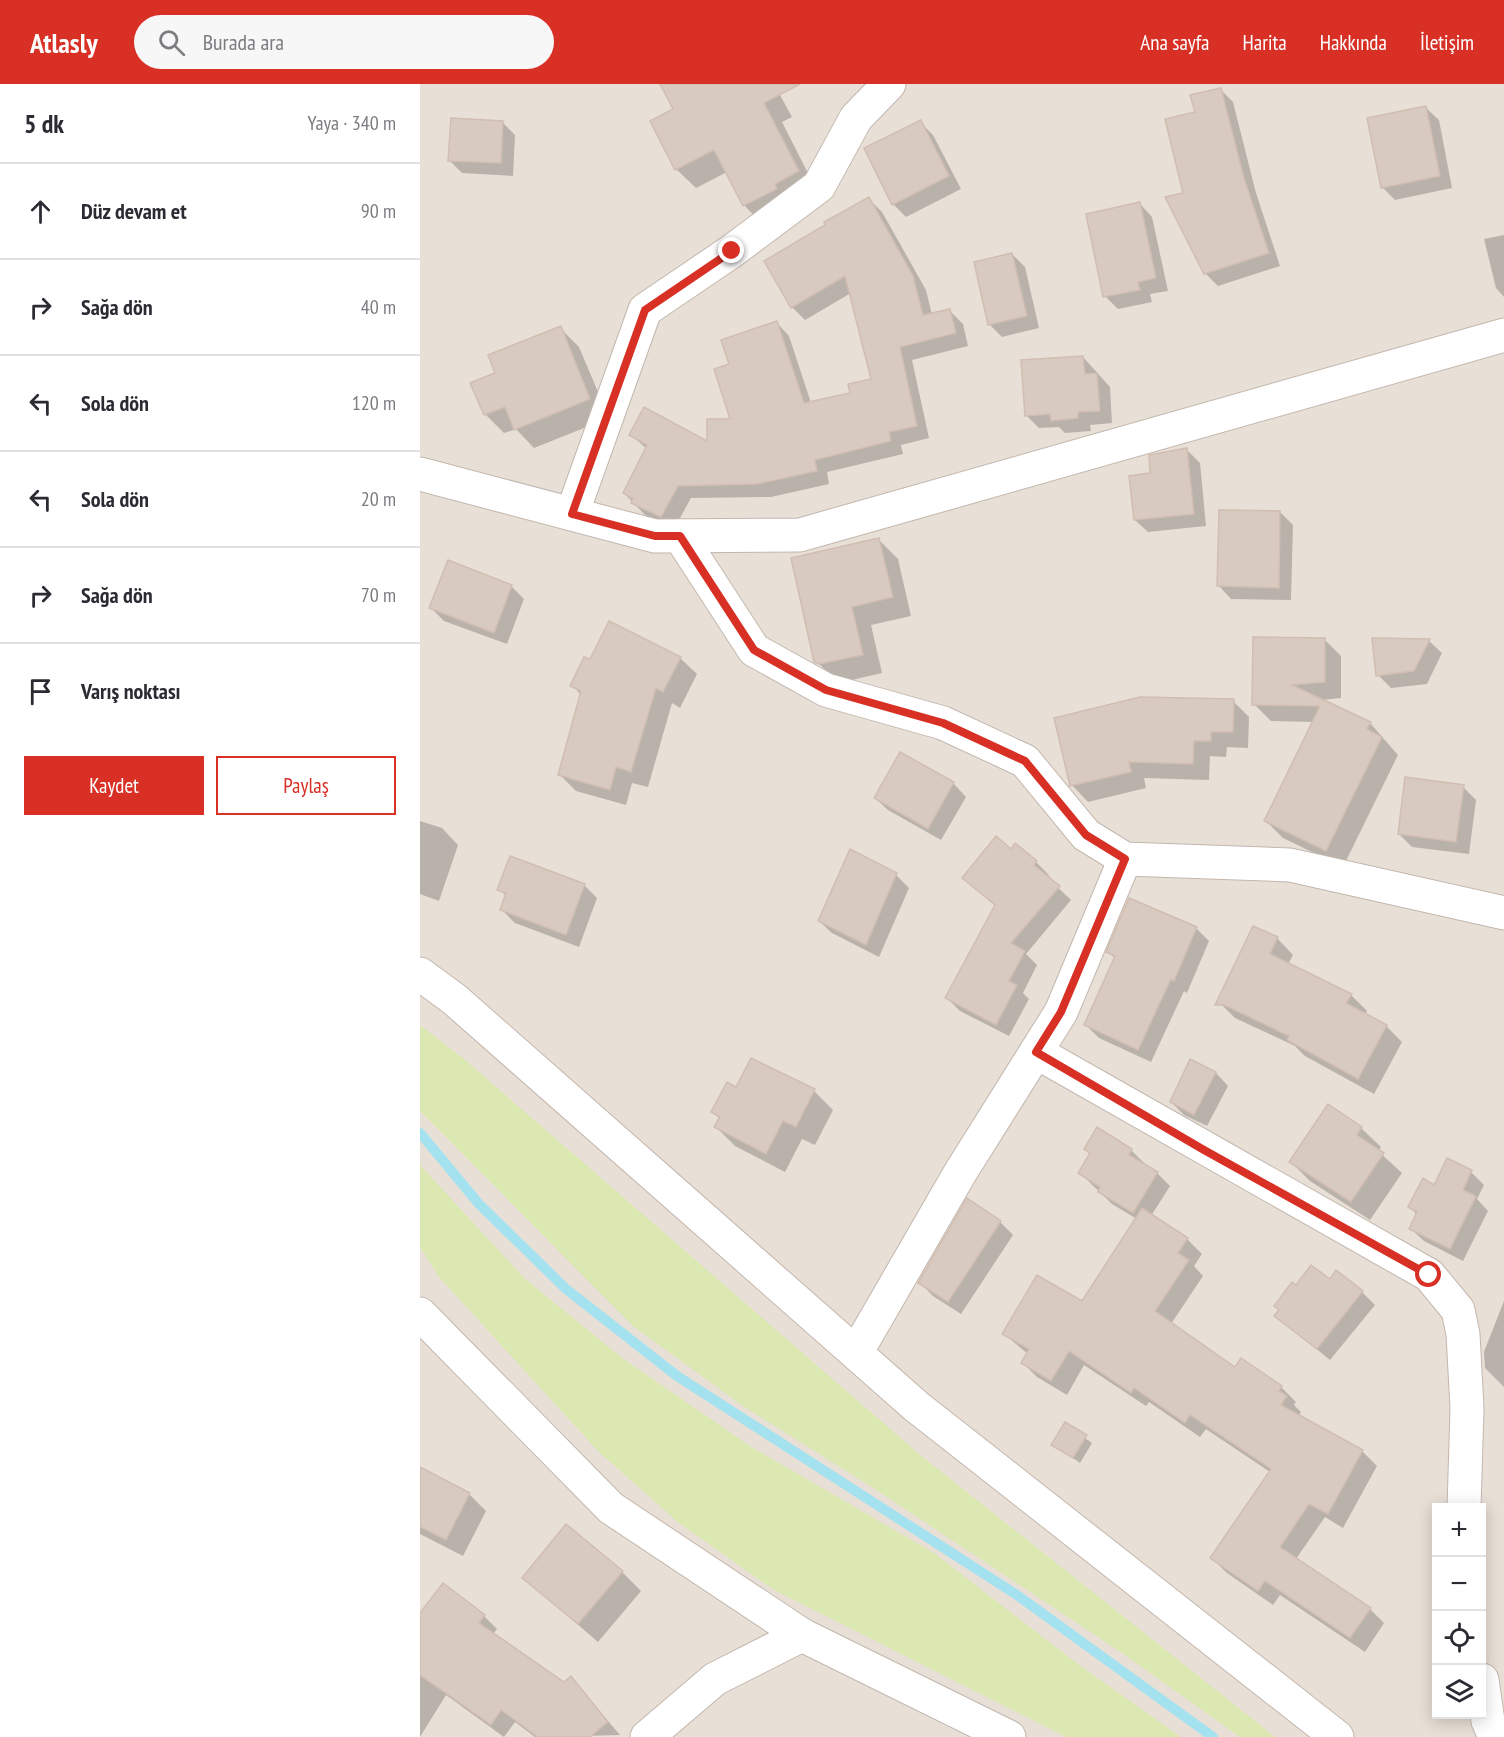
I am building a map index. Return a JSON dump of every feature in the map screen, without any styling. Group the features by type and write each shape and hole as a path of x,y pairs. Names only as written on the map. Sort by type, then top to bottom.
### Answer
{"street":[{"path":"572,514 645,310 732,251 819,186 856,118 889,84"},
{"path":"420,474 655,536 800,536 1504,335"},
{"path":"680,536 754,650 826,690 943,723 1025,761 1086,835 1125,859 1290,865 1504,913"},
{"path":"856,1353 960,1173 1061,1012 1125,859"},
{"path":"420,974 462,1007 926,1414 1337,1737"},
{"path":"1036,1052 1204,1150 1429,1275 1458,1310 1463,1334 1467,1408 1464,1503"},
{"path":"420,1314 611,1508 802,1635 1005,1736"},
{"path":"647,1737 715,1679 802,1635"},
{"path":"1486,1707 1488,1721 1495,1737"}],"shaded area":[{"path":"420,84 1504,84 1504,1737 420,1737"}],"green space":[{"path":"420,1025 464,1059 919,1454 1275,1737 1240,1737 1122,1653 878,1491 743,1406 633,1326 420,1111"},
{"path":"420,1165 524,1278 622,1358 750,1446 934,1553 1079,1665 1181,1737 1066,1737 774,1590 679,1523 599,1452 439,1277 420,1247"}],"building":[{"path":"660,84 800,84 764,103 799,171 775,184 777,189 743,206 714,150 675,170 650,121 673,109"},
{"path":"1221,88 1244,178 1269,253 1204,274 1165,197 1183,193 1165,119 1195,112 1190,95"},
{"path":"1426,106 1440,176 1381,188 1367,118"},
{"path":"451,118 503,121 501,163 448,161"},
{"path":"921,120 949,176 892,205 864,148"},
{"path":"869,197 913,276 923,315 950,309 956,333 900,347 917,426 889,432 891,441 815,460 817,471 757,484 678,486 661,517 631,503 633,499 623,493 647,445 629,435 644,407 707,441 707,419 730,419 714,369 729,364 721,340 777,321 804,403 850,393 848,384 871,379 845,276 791,308 764,261 825,225 824,222"},
{"path":"1140,202 1156,278 1138,282 1140,290 1103,297 1086,214"},
{"path":"1012,253 1027,316 988,325 974,262"},
{"path":"561,326 590,399 514,430 505,407 484,415 470,383 495,373 488,355"},
{"path":"1083,356 1085,374 1097,373 1100,411 1078,412 1078,418 1051,421 1050,414 1025,416 1021,360"},
{"path":"1187,448 1194,514 1134,520 1129,476 1150,473 1149,455"},
{"path":"1219,510 1280,511 1279,588 1217,586"},
{"path":"879,538 893,597 852,607 863,655 819,664 814,662 791,558"},
{"path":"448,560 512,585 494,633 429,608"},
{"path":"609,621 681,657 663,692 656,688 631,772 616,767 610,790 558,775 581,691 570,686 584,657 590,659"},
{"path":"1253,637 1325,638 1325,682 1292,685 1371,722 1367,729 1382,737 1326,851 1264,821 1320,706 1252,705"},
{"path":"1372,638 1430,639 1414,671 1376,676"},
{"path":"1140,697 1234,699 1233,732 1211,732 1211,741 1194,741 1193,764 1129,762 1131,772 1070,786 1054,718"},
{"path":"900,752 954,782 928,829 874,798"},
{"path":"1405,777 1464,785 1456,842 1398,834"},
{"path":"996,836 1011,849 1015,843 1037,861 1034,865 1060,886 1011,943 1025,951 1009,981 1017,985 996,1025 945,998 995,905 962,878"},
{"path":"850,849 897,873 866,945 818,921"},
{"path":"510,856 585,884 566,935 500,910 506,893 497,890"},
{"path":"1129,898 1197,927 1174,981 1171,979 1138,1050 1084,1025 1115,956 1106,952"},
{"path":"1253,926 1278,937 1270,954 1352,994 1346,1003 1387,1025 1358,1079 1287,1040 1289,1036 1224,1005 1215,1005"},
{"path":"751,1058 815,1089 796,1127 783,1121 766,1154 714,1127 720,1117 711,1112 727,1082 736,1087"},
{"path":"1190,1059 1216,1072 1194,1115 1170,1102"},
{"path":"1328,1104 1362,1127 1357,1135 1384,1153 1351,1202 1289,1162"},
{"path":"1097,1127 1132,1149 1129,1155 1158,1172 1133,1213 1098,1192 1100,1187 1078,1173 1090,1153 1084,1149"},
{"path":"1447,1158 1472,1170 1463,1190 1476,1196 1450,1249 1409,1229 1417,1212 1408,1207 1423,1178 1434,1185"},
{"path":"967,1198 1001,1221 948,1302 918,1283"},
{"path":"1142,1208 1188,1238 1178,1253 1189,1260 1155,1311 1235,1367 1241,1358 1282,1386 1279,1391 1287,1396 1281,1405 1363,1450 1328,1514 1309,1504 1280,1547 1371,1608 1350,1638 1265,1581 1258,1591 1210,1558 1271,1469 1190,1415 1185,1423 1134,1388 1131,1393 1069,1351 1051,1381 1021,1363 1029,1349 1002,1334 1037,1275 1082,1301"},
{"path":"1311,1265 1330,1279 1336,1270 1363,1291 1317,1349 1274,1316 1279,1310 1274,1306 1292,1282 1296,1285"},
{"path":"1065,1422 1087,1435 1073,1458 1051,1445"},
{"path":"420,1467 470,1493 446,1540 420,1527"},
{"path":"566,1524 623,1571 578,1624 522,1578"},
{"path":"443,1583 485,1615 479,1623 564,1682 571,1676 608,1722 590,1737 538,1737 501,1710 491,1725 420,1675 420,1613"}],"waterway":[{"path":"420,1133 479,1204 566,1289 677,1376 1017,1595 1213,1737"}],"route":[{"path":"732,251 645,310 572,514 655,536 680,536 754,650 826,690 943,723 1025,761 1086,835 1125,859 1061,1012 1036,1052 1204,1150 1429,1275"}]}
